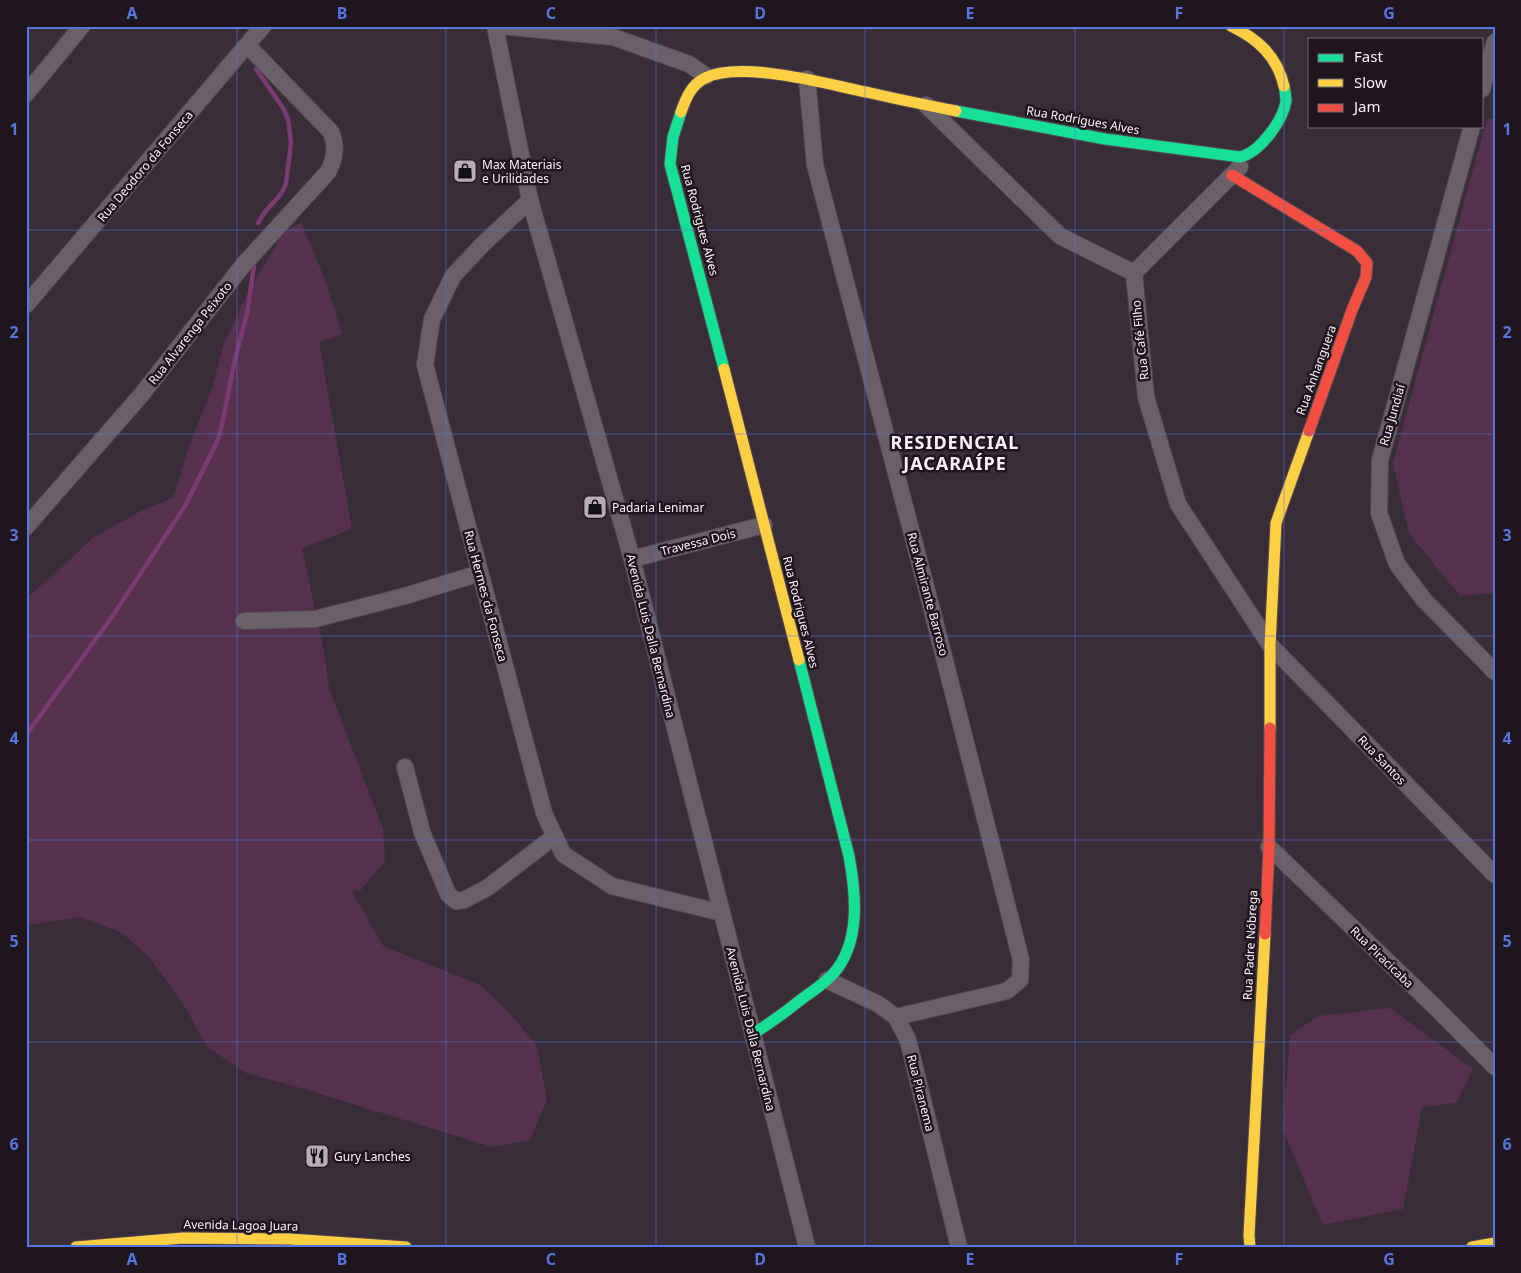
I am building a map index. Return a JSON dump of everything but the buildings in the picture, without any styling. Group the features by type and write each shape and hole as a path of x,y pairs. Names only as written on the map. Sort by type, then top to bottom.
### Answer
{"street":[{"path":"26,94 82,26"},
{"name":"Rua Deodoro da Fonseca","path":"26,305 263,26"},
{"name":"Avenida Luis Dalla Bernardina","path":"495,26 530,200 632,559 806,1247"},
{"path":"500,26 614,37 689,64 706,76"},
{"path":"925,105 1060,236 1134,273 1255,152 1278,121 1284,109 1286,100 1285,89 1276,63 1268,49 1257,40 1231,26"},
{"path":"1484,82 1495,42"},
{"name":"Rua Alvarenga Peixoto","path":"26,527 142,394 244,264 328,172 333,162 335,150 331,132 247,45"},
{"name":"Rua Rodrigues Alves","path":"752,1034 827,980 841,962 851,938 854,919 853,878 832,789 670,164 671,143 678,118 689,94 706,76 720,73 778,75 807,79 925,105 1091,136 1209,154 1242,157 1255,152"},
{"name":"Rua Almirante Barroso","path":"807,79 815,165 931,606 1021,960 1020,980 1007,991 896,1017"},
{"name":"Rua Jundiaí","path":"1471,128 1380,460 1379,513 1397,564 1424,600 1495,672"},
{"name":"Rua Anhanguera","path":"1232,175 1357,251 1367,264 1366,277 1352,310 1276,523 1270,645"},
{"name":"Rua Hermes da Fonseca","path":"530,200 482,245 453,276 432,320 425,365 544,813 563,854 612,886 722,914"},
{"name":"Rua Café Filho","path":"1134,273 1146,397 1178,504 1270,645"},
{"name":"Travessa Dois","path":"632,559 764,525"},
{"path":"244,621 315,619 405,596 480,573"},
{"name":"Rua Padre Nóbrega","path":"1250,1247 1249,1235 1269,847 1270,645"},
{"name":"Rua Santos","path":"1270,645 1495,875"},
{"path":"405,767 422,832 448,894 456,901 464,900 487,888 555,836"},
{"name":"Rua Piracicaba","path":"1269,847 1495,1067"},
{"name":"Rua Piranema","path":"827,980 878,1004 896,1017 908,1040 959,1247"},
{"name":"Avenida Lagoa Juara","path":"76,1247 183,1238 289,1239 392,1244 406,1247"},
{"path":"1472,1247 1495,1243"}],"shaded area":[{"path":"1487,119 1495,119 1495,593 1460,596 1409,533 1393,463"},
{"path":"301,223 324,277 342,334 319,342 352,529 302,548 324,652 329,688 383,829 385,861 360,891 351,890 383,946 480,985 505,1008 537,1046 547,1100 530,1140 492,1147 246,1073 207,1047 184,1005 150,958 122,933 81,917 26,925 26,598 54,575 92,538 143,510 173,498 190,444 212,388 223,346 247,294 283,233"},
{"path":"1390,1008 1473,1069 1456,1103 1422,1107 1403,1209 1323,1225 1283,1130 1290,1035 1319,1016"}],"waterway":[{"path":"256,69 283,108 288,119 291,142 286,184 281,194 264,213 258,223"},
{"path":"26,735 114,614 185,506 217,442 247,314 254,265"}],"traffic: fast":[{"path":"956,111 1105,139 1240,157 1262,143 1280,118 1286,101 1284,86"},
{"path":"681,112 673,137 670,164 724,369"},
{"path":"753,1034 819,987 833,974 842,962 848,948 854,918 853,886 849,856 799,660"}],"traffic: slow":[{"path":"1231,26 1250,37 1265,50 1277,66 1284,86"},
{"path":"681,112 690,92 700,81 721,73 740,71 807,79 956,111"},
{"path":"724,369 799,660"},
{"path":"1270,728 1270,645 1276,523 1309,431"},
{"path":"1250,1247 1249,1235 1265,934"},
{"path":"76,1247 183,1238 289,1239 406,1247"},
{"path":"1472,1247 1495,1243"}],"traffic: jam":[{"path":"1232,175 1357,251 1367,263 1366,277 1352,310 1309,431"},
{"path":"1265,934 1269,847 1270,728"}],"place":[{"name":"Max Materiais e Urilidades","path":"465,171"},
{"name":"Padaria Lenimar","path":"595,507"},
{"name":"Gury Lanches","path":"317,1156"}],"district":[{"name":"RESIDENCIAL JACARAÍPE","path":"955,452"}]}
